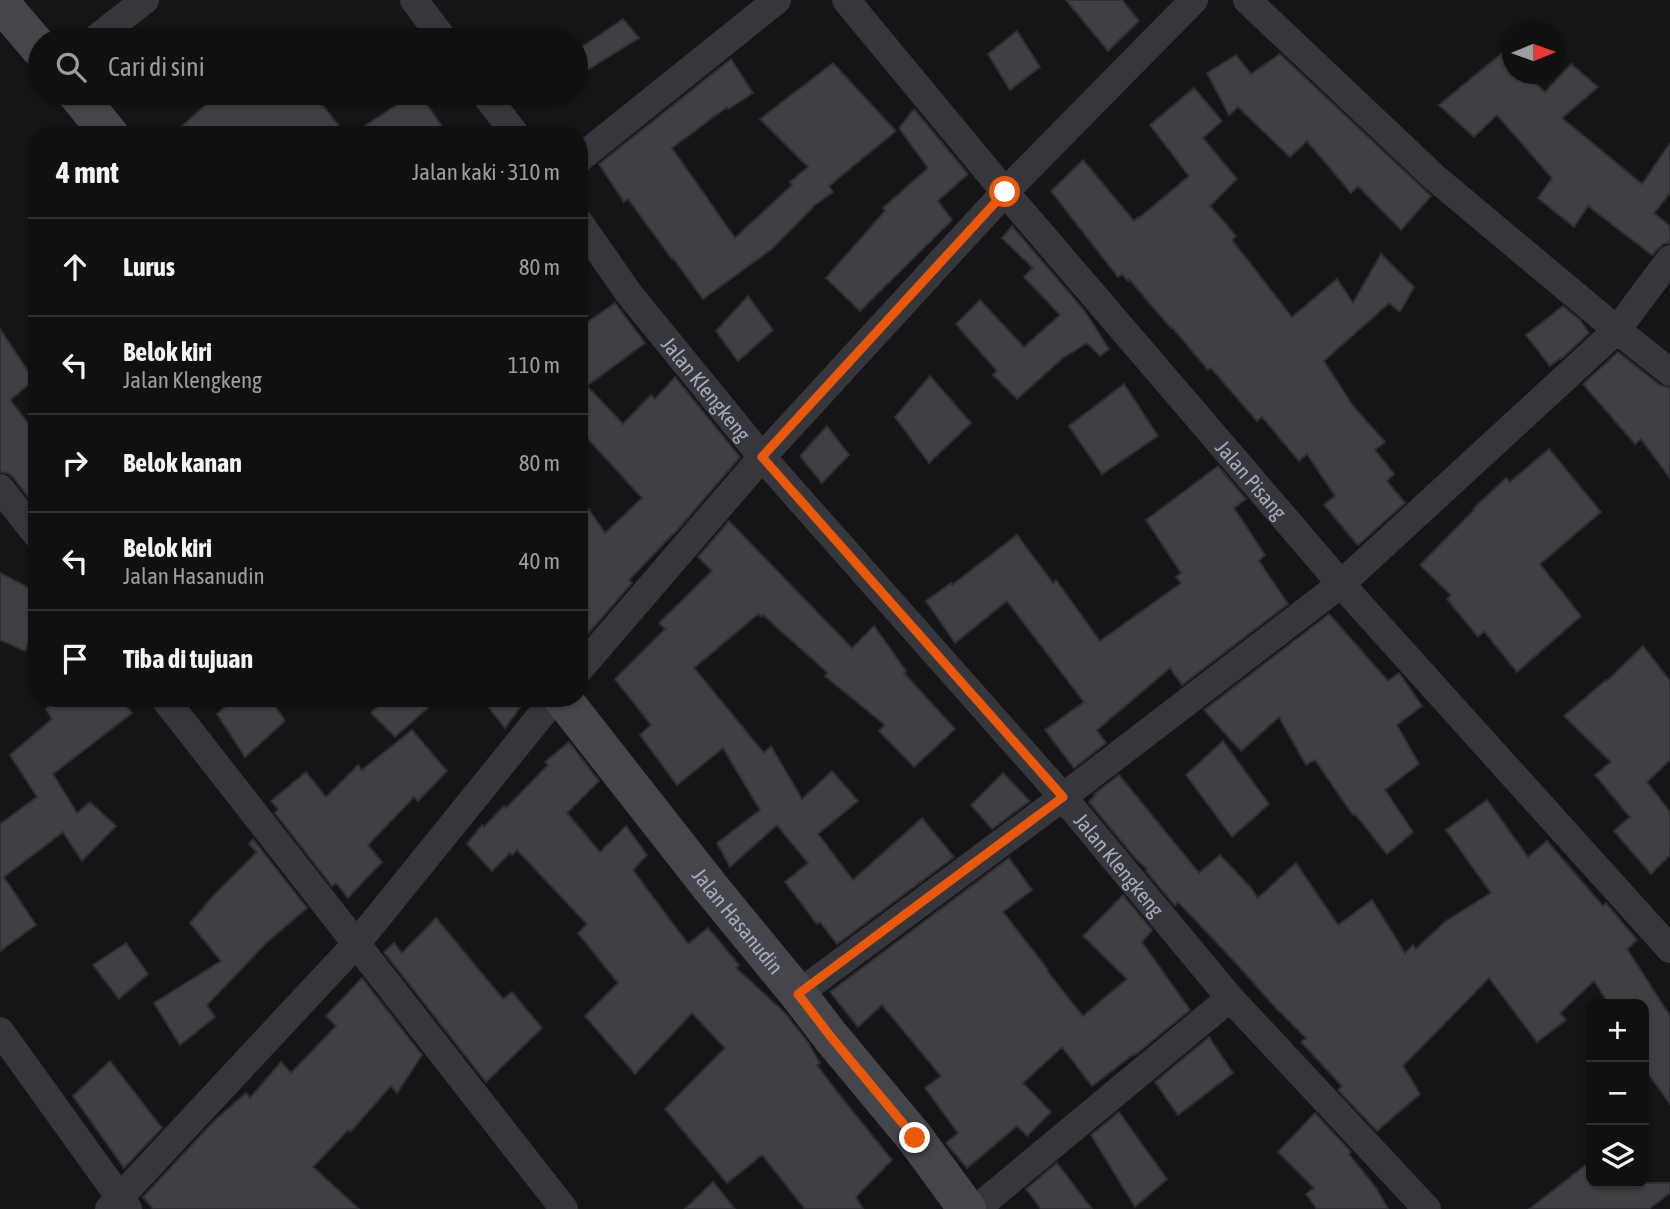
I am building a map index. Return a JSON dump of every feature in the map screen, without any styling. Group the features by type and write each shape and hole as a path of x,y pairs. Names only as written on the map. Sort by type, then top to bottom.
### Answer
{"main road":[{"path":"0,2 28,35"},
{"path":"86,105 103,126"},
{"name":"Jalan Hasanudin","path":"569,707 711,888 915,1138 967,1209"}],"street":[{"path":"109,28 145,0"},
{"path":"414,0 435,28"},
{"path":"588,152 777,0"},
{"name":"Jalan Pisang","path":"846,0 1005,192 1341,584 1670,949"},
{"path":"588,660 762,457 1005,192 1194,0"},
{"path":"1247,0 1434,177 1670,372"},
{"path":"493,105 509,126"},
{"name":"Jalan Klengkeng","path":"588,235 630,296 762,457 1063,797 1230,998 1427,1209"},
{"path":"798,994 1063,797 1341,584 1617,330 1670,259"},
{"path":"0,488 28,524"},
{"path":"171,707 564,1209"},
{"path":"0,1031 119,1206 356,944 548,707"},
{"path":"976,1209 1230,998"}],"building":[{"path":"1066,0 1122,0 1139,21 1108,51"},
{"path":"623,19 639,38 588,70 588,43"},
{"path":"1017,31 1040,67 1010,90 988,54"},
{"path":"1502,53 1502,84 1536,84 1545,92 1552,84 1565,84 1565,70 1571,64 1598,87 1562,118 1642,184 1670,143 1670,193 1654,213 1670,226 1670,243 1663,244 1652,255 1588,206 1574,227 1538,198 1552,178 1497,115 1474,137 1439,105"},
{"path":"1280,54 1431,196 1401,230 1358,186 1351,193 1307,141 1290,157 1238,107 1229,115 1207,73 1236,55 1251,74"},
{"path":"731,59 753,93 728,109 727,107 672,148 735,238 808,167 760,119 833,63 896,131 829,186 833,192 815,205 773,248 703,299 628,199 624,202 599,164"},
{"path":"1194,88 1222,121 1203,138 1237,179 1210,206 1236,236 1232,240 1292,317 1337,279 1353,303 1381,254 1414,287 1400,312 1389,303 1324,361 1353,406 1385,442 1375,450 1394,474 1387,481 1405,503 1358,545 1324,505 1335,496 1307,454 1299,461 1262,417 1257,421 1211,368 1208,370 1129,279 1128,281 1122,274 1118,277 1051,191 1083,160 1134,221 1139,218 1189,176 1150,125"},
{"path":"206,105 322,105 339,126 182,126"},
{"path":"397,105 427,105 442,126 365,126"},
{"path":"914,109 968,174 938,201 952,220 860,311 826,278 885,211 883,208 928,168 899,128"},
{"path":"1012,226 1084,310 1109,349 1100,356 1087,343 1063,358 1017,399 993,375 997,371 956,324 980,300 1024,347 1060,315 1024,277 1033,268 1002,238"},
{"path":"748,296 773,330 738,361 716,331"},
{"path":"615,303 645,343 588,385 588,322"},
{"path":"1563,306 1580,320 1589,333 1550,366 1526,335"},
{"path":"0,329 28,371 28,385 10,400 28,423 28,497 13,477 0,472"},
{"path":"1618,352 1660,385 1670,388 1670,478 1641,439 1635,444 1583,384"},
{"path":"930,376 971,423 929,463 895,417"},
{"path":"675,377 740,457 674,534 629,580 632,583 588,634 588,508 605,533 642,498 588,439 588,387 623,424 651,395 655,399"},
{"path":"1124,384 1158,436 1102,474 1069,426"},
{"path":"827,426 849,455 822,483 800,456"},
{"path":"1549,449 1601,512 1540,564 1581,616 1517,672 1484,631 1478,637 1447,599 1451,595 1420,565 1506,478 1510,482"},
{"path":"1218,466 1246,499 1234,508 1265,555 1259,561 1288,604 1182,685 1170,668 1097,730 1106,743 1074,768 1045,730 1084,702 1007,601 955,643 926,601 951,583 952,585 1017,535 1053,583 1056,580 1100,641 1181,583 1176,577 1181,573 1146,520"},
{"path":"729,521 852,648 874,626 906,671 904,673 955,729 914,767 879,731 885,725 825,676 828,673 763,615 761,617 758,614 694,668 764,753 771,746 802,799 832,771 858,801 818,834 853,880 922,818 954,857 837,944 820,922 817,924 785,882 808,863 777,825 730,867 717,843 760,810 723,748 677,785 640,735 651,725 615,679 665,629 659,623 712,571 698,557"},
{"path":"0,573 28,587 28,644 25,651 0,640"},
{"path":"1329,614 1388,681 1399,673 1422,706 1397,725 1419,764 1385,790 1413,832 1387,854 1355,814 1353,815 1315,760 1306,765 1279,717 1241,751 1204,710"},
{"path":"1643,646 1670,681 1670,760 1647,782 1670,812 1670,855 1651,874 1614,831 1630,817 1595,775 1611,762 1564,716 1607,681"},
{"path":"127,707 132,713 53,774 77,813 90,802 116,826 82,861 63,832 4,877 36,925 0,951 0,824 37,797 10,755 52,719 46,709"},
{"path":"225,707 276,707 285,721 245,757 217,714"},
{"path":"377,707 429,707 395,737 371,713"},
{"path":"488,707 520,707 505,728"},
{"path":"412,730 447,771 418,801 414,797 368,845 382,862 348,898 336,883 332,886 275,813 278,809 271,801 306,772 326,797 358,765 362,770"},
{"path":"1223,741 1269,804 1232,837 1186,775"},
{"path":"569,742 599,781 567,813 600,852 626,826 647,855 633,870 688,944 708,928 739,965 736,968 784,1012 807,1041 820,1063 817,1065 892,1160 856,1197 863,1209 805,1209 762,1155 727,1183 665,1109 725,1048 692,1013 635,1074 585,1016 618,983 578,933 587,924 517,850 512,855 510,853 492,871 467,844 482,825 484,827 504,806 506,808 548,765 545,762"},
{"path":"1003,773 1030,801 992,829 971,805"},
{"path":"1119,775 1199,873 1220,855 1258,898 1296,863 1338,925 1372,900 1405,953 1413,945 1416,949 1446,921 1491,893 1446,830 1487,800 1528,857 1547,841 1603,906 1606,903 1637,940 1627,949 1670,1016 1670,1104 1649,1075 1649,999 1606,999 1594,981 1560,1013 1566,1020 1537,1042 1489,978 1403,1066 1420,1094 1377,1131 1338,1090 1342,1086 1301,1042 1306,1038 1178,902 1175,906 1089,802 1094,794"},
{"path":"253,839 307,908 267,942 207,1005 215,1017 180,1045 154,1003 221,961 190,923 257,852 249,844"},
{"path":"1009,858 1032,890 1003,912 1083,1016 1127,979 1083,936 1123,895 1152,930 1142,942 1190,1010 1092,1086 1062,1047 1023,1083 1051,1112 1027,1136 1017,1126 967,1168 946,1143 958,1133 925,1088 941,1076 882,1005 858,1027 830,992"},
{"path":"436,918 503,999 512,992 542,1028 486,1082 384,952 394,943 402,953"},
{"path":"126,943 148,974 119,999 93,965"},
{"path":"362,978 422,1055 397,1093 391,1086 350,1132 348,1130 313,1167 359,1209 153,1209 143,1197 214,1121 246,1093 250,1098 281,1062 291,1073 336,1026 326,1016"},
{"path":"1209,1037 1233,1073 1178,1115 1155,1082"},
{"path":"110,1061 162,1128 124,1168 73,1096"},
{"path":"1119,1112 1167,1179 1135,1207 1091,1135"},
{"path":"1315,1113 1351,1152 1349,1154 1376,1188 1388,1209 1317,1209 1306,1194 1314,1188 1278,1152"},
{"path":"1057,1163 1092,1209 1041,1209 1026,1189"},
{"path":"1586,1165 1586,1188 1649,1188 1649,1183 1670,1183 1670,1193 1649,1209 1529,1209"},
{"path":"713,1182 735,1209 685,1209"}],"route":[{"path":"915,1138 798,994 1063,797 762,457 1005,192"}]}
